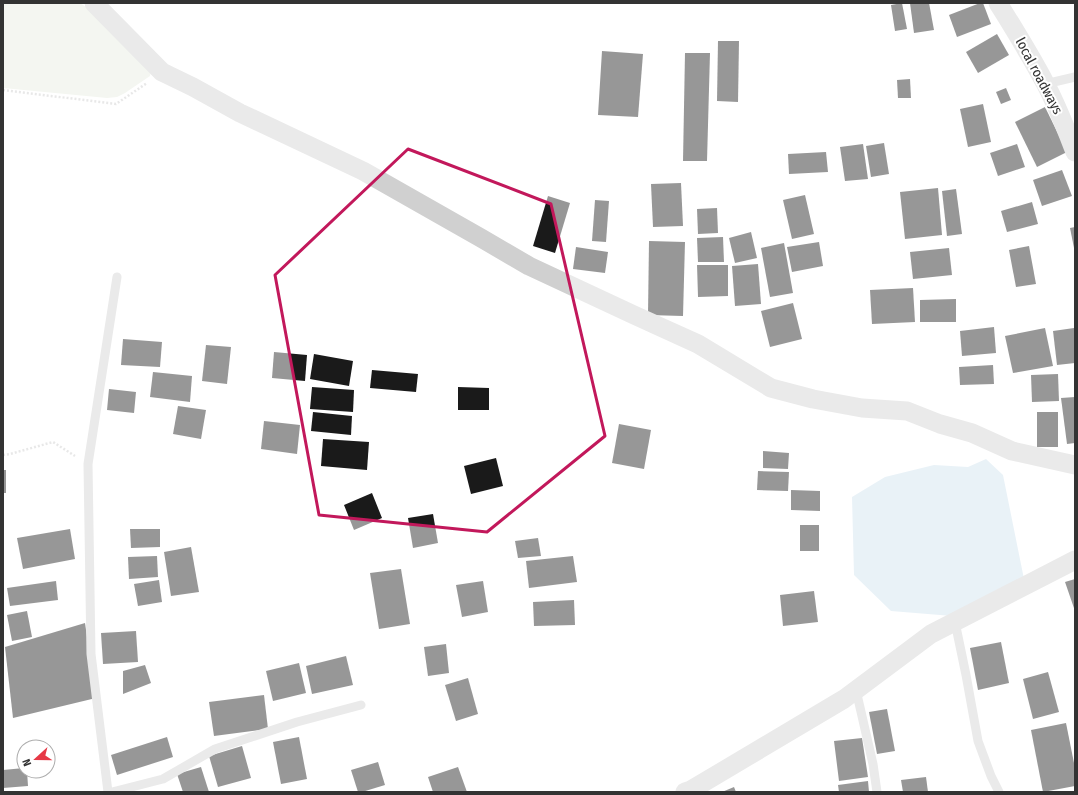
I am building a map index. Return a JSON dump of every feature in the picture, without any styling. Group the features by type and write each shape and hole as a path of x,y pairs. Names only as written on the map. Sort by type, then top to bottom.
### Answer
{"street":[{"path":"94,3 162,72 240,113 363,171 528,266 698,344 771,388 862,408 907,411 940,424 972,433 1012,451 1075,465"},
{"name":"local roadways","path":"998,3 1045,84 1059,112 1075,152"},
{"path":"685,792 691,790 837,703 931,634 1075,560"}],"lane":[{"path":"1045,84 1075,77"},
{"path":"108,792 91,654 88,464 117,277"},
{"path":"955,622 978,741 991,776 999,792"},
{"path":"856,689 873,764 877,792"},
{"path":"112,792 163,779 215,749 297,722 361,706"}],"path":[{"path":"3,90 116,104 162,72"},
{"path":"3,455 52,442 88,464"}],"highlighted area":[{"path":"408,149 551,204 605,436 487,532 319,515 275,275"}],"shaded area":[{"path":"3,3 80,3 96,14 151,71 150,76 125,93 117,97 107,98 3,88"}],"water":[{"path":"986,459 1003,475 1024,579 952,616 891,611 854,575 852,497 885,477 934,465 968,467"}],"building":[{"path":"902,3 907,29 895,31 891,5"},
{"path":"910,3 929,3 934,30 914,33"},
{"path":"983,3 991,24 957,37 949,15"},
{"path":"997,34 1009,55 978,73 966,52"},
{"path":"718,41 739,41 738,102 717,101"},
{"path":"602,51 643,54 638,117 598,115"},
{"path":"685,53 710,53 707,161 683,161"},
{"path":"910,79 911,98 898,98 897,80"},
{"path":"1006,88 1011,100 1001,104 996,92"},
{"path":"983,104 991,142 968,147 960,109"},
{"path":"1045,107 1067,152 1037,167 1015,122"},
{"path":"884,143 889,174 871,177 866,146"},
{"path":"863,144 868,179 845,181 840,147"},
{"path":"1017,144 1025,167 998,176 990,153"},
{"path":"826,152 828,172 789,174 788,154"},
{"path":"1062,170 1072,196 1042,206 1033,180"},
{"path":"681,183 683,226 653,227 651,184"},
{"path":"938,188 942,235 905,239 900,192"},
{"path":"956,189 962,234 947,236 942,191"},
{"path":"805,195 814,234 792,239 783,200"},
{"path":"548,196 570,203 555,253 533,246"},
{"path":"595,200 609,201 606,242 592,241"},
{"path":"1032,202 1038,224 1007,232 1001,211"},
{"path":"717,208 718,233 698,234 697,209"},
{"path":"1075,227 1075,248 1074,248 1070,228"},
{"path":"751,232 757,258 735,263 729,238"},
{"path":"723,237 724,262 698,262 697,238"},
{"path":"649,241 685,242 683,316 648,315"},
{"path":"819,242 823,266 792,272 787,247"},
{"path":"784,243 793,293 770,297 761,248"},
{"path":"1029,246 1036,284 1016,287 1009,250"},
{"path":"576,247 608,252 605,273 573,269"},
{"path":"949,248 952,275 913,279 910,252"},
{"path":"758,264 761,304 735,306 732,266"},
{"path":"697,265 728,265 728,296 698,297"},
{"path":"913,288 915,322 872,324 870,290"},
{"path":"956,299 956,322 920,322 920,300"},
{"path":"793,303 802,339 770,347 761,311"},
{"path":"994,327 996,353 962,356 960,331"},
{"path":"1045,328 1053,366 1013,373 1005,336"},
{"path":"1074,328 1075,363 1057,365 1053,331"},
{"path":"123,339 162,342 160,367 121,365"},
{"path":"206,345 231,347 227,384 202,381"},
{"path":"274,352 307,355 305,381 272,378"},
{"path":"314,354 353,361 349,386 310,379"},
{"path":"993,365 994,384 960,385 959,367"},
{"path":"372,370 418,374 416,392 370,388"},
{"path":"153,372 192,376 190,402 150,397"},
{"path":"1058,374 1059,401 1032,402 1031,375"},
{"path":"312,387 354,390 353,412 310,409"},
{"path":"458,387 489,388 489,410 458,410"},
{"path":"109,389 136,392 134,413 107,410"},
{"path":"1075,397 1075,443 1067,444 1061,398"},
{"path":"178,406 206,410 201,439 173,434"},
{"path":"313,412 352,416 351,435 311,431"},
{"path":"1037,412 1058,412 1058,447 1037,447"},
{"path":"264,421 300,425 297,454 261,449"},
{"path":"619,424 651,430 644,469 612,463"},
{"path":"323,439 369,442 367,470 321,466"},
{"path":"763,451 789,453 788,469 763,468"},
{"path":"496,458 503,486 471,494 464,466"},
{"path":"3,470 6,470 6,493 3,493"},
{"path":"758,471 789,472 788,491 757,490"},
{"path":"791,490 820,491 820,511 791,510"},
{"path":"372,493 382,518 354,530 344,505"},
{"path":"433,514 438,543 413,548 408,518"},
{"path":"800,525 819,525 819,551 800,551"},
{"path":"70,529 75,559 23,569 17,538"},
{"path":"130,529 160,529 160,547 131,548"},
{"path":"538,538 541,556 518,558 515,541"},
{"path":"191,547 199,592 171,596 164,552"},
{"path":"157,556 158,577 129,579 128,557"},
{"path":"573,556 577,582 529,588 526,561"},
{"path":"401,569 410,624 379,629 370,573"},
{"path":"1075,579 1075,611 1065,582"},
{"path":"159,580 162,602 138,606 134,584"},
{"path":"56,581 58,600 10,606 7,588"},
{"path":"483,581 488,612 462,617 456,585"},
{"path":"814,591 818,622 783,626 780,595"},
{"path":"574,600 575,625 534,626 533,602"},
{"path":"27,611 32,637 12,641 7,615"},
{"path":"85,623 96,698 13,718 5,647"},
{"path":"136,631 138,662 103,664 101,633"},
{"path":"1001,642 1009,683 978,690 970,648"},
{"path":"446,644 449,673 428,676 424,647"},
{"path":"346,656 353,685 312,694 306,666"},
{"path":"299,663 306,693 273,701 266,671"},
{"path":"145,665 151,683 123,694 123,671"},
{"path":"1048,672 1059,712 1033,719 1023,679"},
{"path":"468,678 478,714 456,721 445,685"},
{"path":"264,695 268,729 214,736 209,702"},
{"path":"887,709 895,751 877,754 869,712"},
{"path":"1066,723 1075,768 1075,786 1043,792 1031,730"},
{"path":"167,737 173,757 117,775 111,755"},
{"path":"299,737 307,779 281,784 273,742"},
{"path":"862,738 868,777 839,781 834,741"},
{"path":"242,746 251,778 218,787 209,756"},
{"path":"378,762 385,785 358,792 351,770"},
{"path":"201,767 209,792 183,792 177,774"},
{"path":"458,767 467,792 433,792 428,777"},
{"path":"16,769 16,779 28,779 28,786 3,788 3,770"},
{"path":"926,777 928,792 903,792 901,780"},
{"path":"868,781 869,792 839,792 838,785"},
{"path":"734,787 736,792 722,792"}]}
